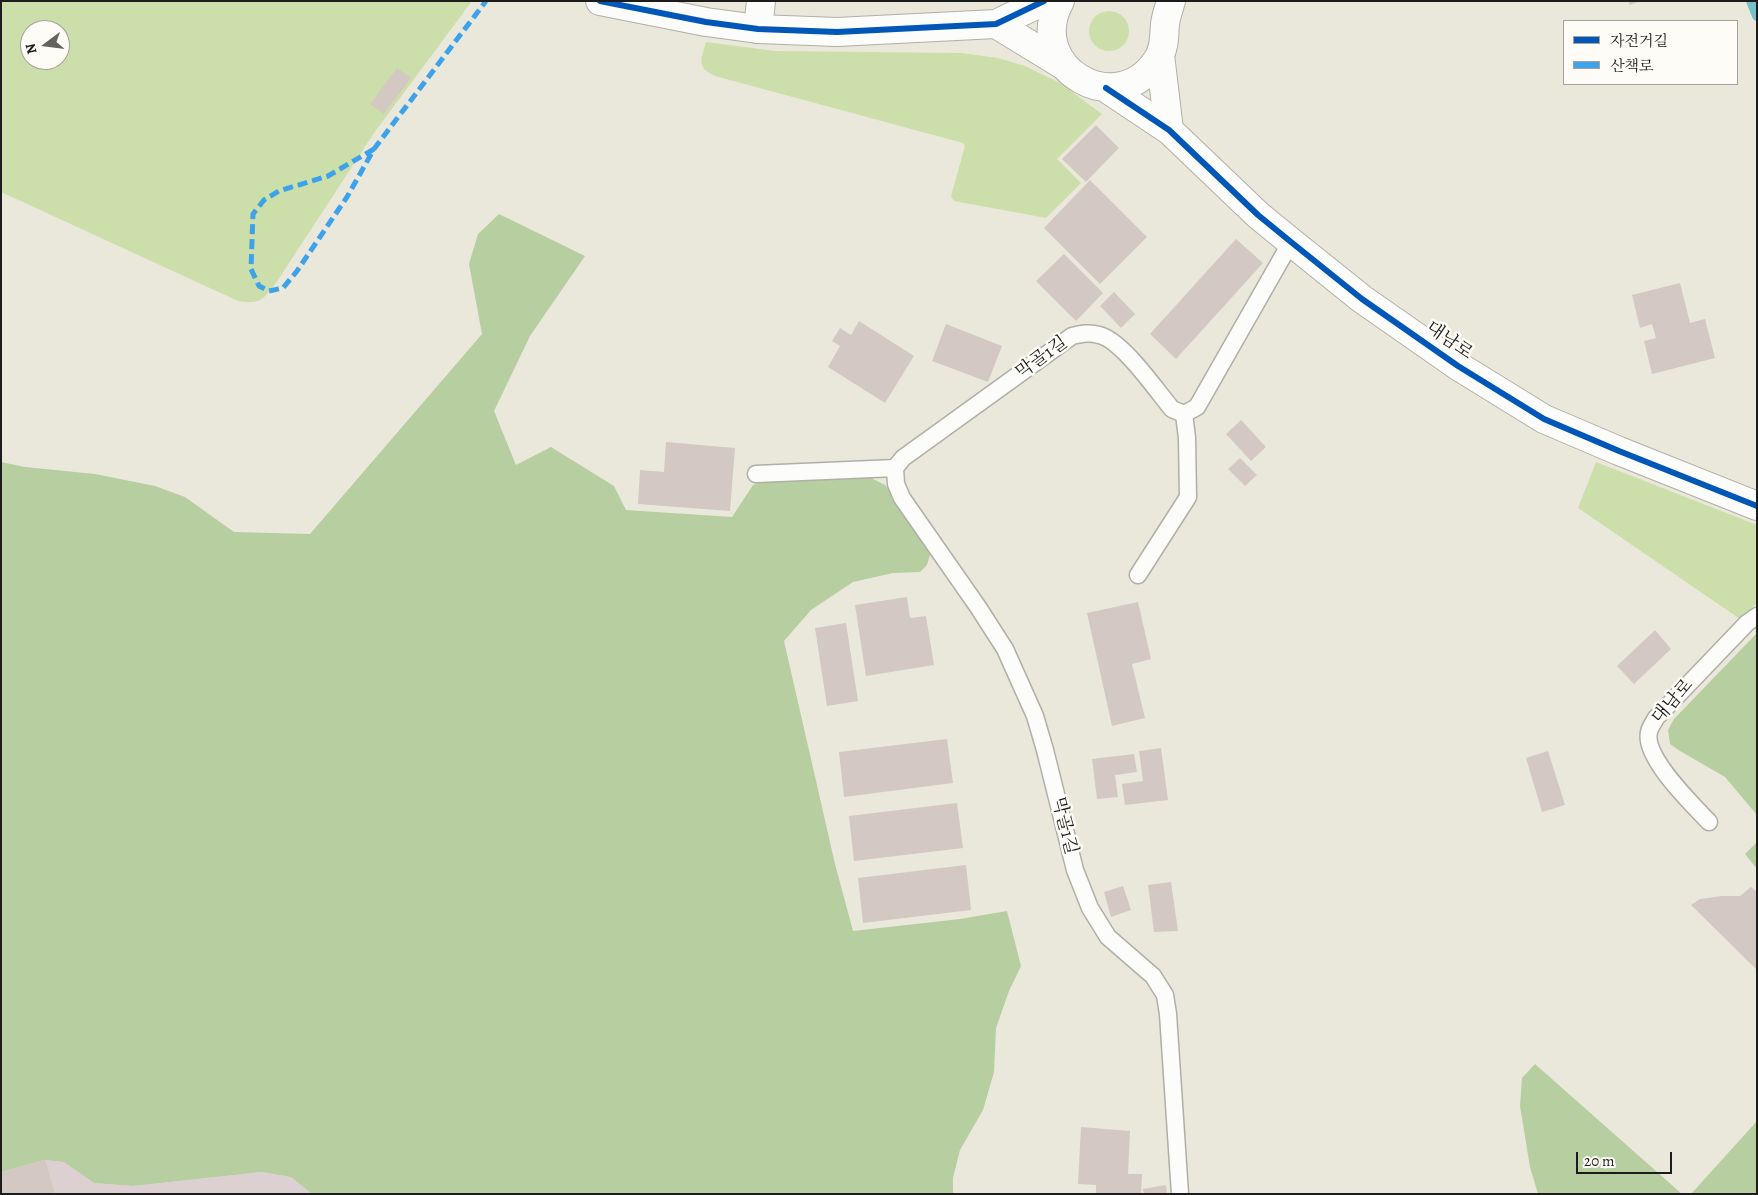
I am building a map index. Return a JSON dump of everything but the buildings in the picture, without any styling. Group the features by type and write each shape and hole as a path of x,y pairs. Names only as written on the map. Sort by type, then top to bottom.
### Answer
{"street":[{"path":"600,1 706,22 758,29 837,32 996,24 1044,1"},
{"path":"758,29 761,1"},
{"path":"1060,1 1053,18 1052,35 1055,51 1063,65"},
{"path":"996,24 1063,65 1075,77 1089,84 1106,88 1122,86 1138,80 1151,69 1160,55 1165,39 1164,8"},
{"path":"1160,55 1169,130"},
{"name":"대남로","path":"1106,88 1169,130 1258,214 1291,242 1362,298 1450,361 1544,419 1619,452 1757,506"}],"lane":[{"path":"1138,574 1188,497 1187,438 1184,414 1197,407 1291,242"},
{"name":"막골1길","path":"1180,1194 1168,1014 1165,995 1153,976 1108,937 1090,908 1075,870 1045,750 1035,716 1023,687 1005,649 902,498 896,484 895,468 903,458 1072,336 1085,333 1101,335 1121,348 1172,409 1184,414"},
{"path":"756,474 895,468"},
{"name":"대남로","path":"1708,822 1656,761 1649,745 1649,732 1656,718 1747,623 1757,616"}],"shaded area":[{"path":"45,1160 64,1162 94,1183 133,1186 262,1172 291,1177 312,1194 1,1194 1,1172"}],"green space":[{"path":"1,1 472,1 374,133 266,296 253,302 238,301 1,192"},
{"path":"1113,11 1120,14 1126,20 1129,31 1128,39 1120,48 1113,51 1105,51 1098,48 1090,39 1089,27 1092,20 1101,12"},
{"path":"706,42 775,51 961,53 998,58 1025,66 1060,83 1102,114 1057,159 1081,183 1046,218 954,201 951,196 965,146 963,143 715,76 702,66 701,62"},
{"path":"499,214 585,256 530,336 494,411 516,465 551,447 614,486 626,510 732,517 753,485 769,479 867,476 885,485 925,542 930,555 927,565 920,572 893,573 853,582 811,610 784,641 835,864 853,931 960,919 1007,911 1021,966 1009,991 996,1028 994,1072 983,1110 960,1150 953,1178 953,1194 312,1194 291,1177 262,1172 133,1186 94,1183 64,1162 45,1160 1,1172 1,462 25,467 95,474 155,486 185,497 234,532 310,534 482,334 469,264 478,234"},
{"path":"1596,462 1757,525 1757,603 1740,619 1578,508"},
{"path":"1757,633 1757,815 1725,777 1670,744 1668,730 1674,719"},
{"path":"1757,842 1757,869 1745,854"},
{"path":"1535,1064 1682,1194 1538,1194 1530,1167 1520,1106 1522,1078"},
{"path":"1757,1121 1757,1194 1691,1194"}],"waterway":[{"path":"1751,1 1757,16"}],"marked path":[{"path":"374,149 328,176 279,191 264,200 253,214 251,269 259,286 269,291 283,288 297,271 347,197 374,149 486,1"}],"cycle path":[{"path":"600,1 706,22 758,29 837,32 996,24 1044,1"},
{"path":"1106,88 1169,130 1258,215 1362,299 1458,366 1544,419 1757,506"}]}
